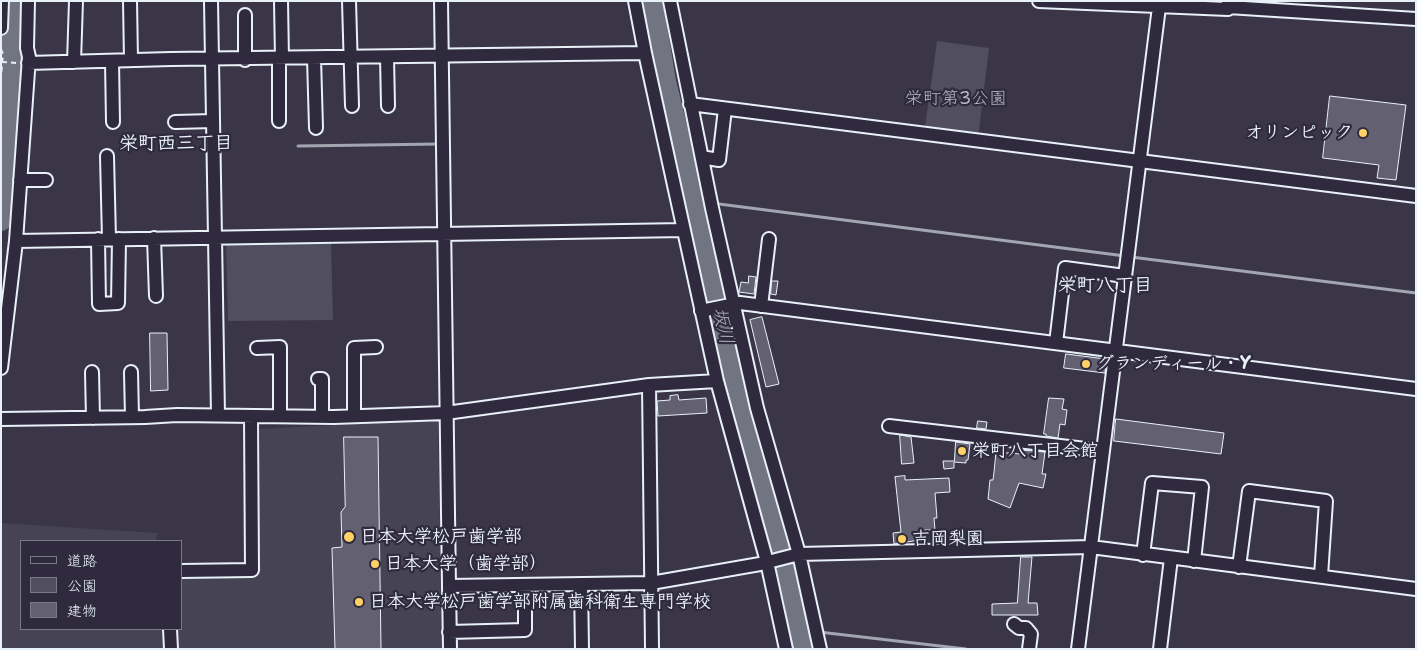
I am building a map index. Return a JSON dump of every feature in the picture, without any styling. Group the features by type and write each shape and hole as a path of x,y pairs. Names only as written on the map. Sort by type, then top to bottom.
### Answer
{"street":[{"path":"1,28 2,1"},
{"path":"1,368 16,241 28,1"},
{"path":"74,62 76,1"},
{"path":"130,1 131,60"},
{"path":"211,1 218,415"},
{"path":"279,121 281,1"},
{"path":"349,1 352,106"},
{"path":"441,1 450,649"},
{"path":"635,1 717,381 768,562 786,649"},
{"path":"670,1 732,304 820,649"},
{"path":"1039,1 1228,9 1228,4 1416,19"},
{"path":"1078,649 1159,7"},
{"path":"245,15 245,60"},
{"path":"26,63 645,53"},
{"path":"387,57 388,106"},
{"path":"314,58 316,128"},
{"path":"112,61 113,122"},
{"path":"690,104 1416,196"},
{"path":"707,158 719,160 725,109"},
{"path":"175,122 213,122"},
{"path":"106,156 109,239"},
{"path":"20,180 46,180"},
{"path":"16,241 684,230"},
{"path":"154,238 156,296"},
{"path":"761,306 769,239"},
{"path":"1056,343 1065,268 1125,276"},
{"path":"703,310 732,304 761,306 1416,389"},
{"path":"354,416 354,348 376,347"},
{"path":"257,348 280,348 280,416"},
{"path":"92,372 93,418"},
{"path":"131,372 132,417"},
{"path":"318,379 322,379 322,417"},
{"path":"1,419 177,415 322,417 446,413 650,385 717,381"},
{"path":"650,385 652,649"},
{"path":"182,571 252,570 251,416"},
{"path":"889,426 1103,451"},
{"path":"1143,554 1152,483 1202,487 1194,561"},
{"path":"1239,567 1250,492 1326,501 1321,576"},
{"path":"449,586 651,583 768,562 796,554 1091,547 1416,589"},
{"path":"1160,649 1171,558"},
{"path":"580,584 582,649"},
{"path":"449,632 525,630 525,585"},
{"path":"1014,624 1019,628 1026,628 1031,634 1029,649"},
{"path":"170,630 171,649"}],"path":[{"path":"1,49 3,54 1,77"},
{"path":"2,62 26,63"}],"shaded area":[{"name":"日本大学松戸歯学部","path":"438,420 442,649 1,649 1,523 157,533 156,540 20,540 20,630 182,630 182,576 259,575 260,429"}],"green space":[{"name":"栄町第3公園","path":"937,41 989,48 978,138 924,134"},
{"path":"331,242 333,320 228,321 226,244"}],"building":[{"path":"1330,96 1406,105 1396,180 1377,178 1379,165 1323,158"},
{"path":"749,276 756,277 754,294 739,292 741,282 748,283"},
{"path":"772,281 778,281 776,295 771,294"},
{"path":"762,317 779,384 766,387 750,320"},
{"path":"150,333 167,333 168,390 151,391"},
{"name":"グランディール・Y","path":"1066,354 1106,359 1105,373 1064,368"},
{"path":"678,395 679,400 706,398 707,413 658,416 657,401 670,400 670,396"},
{"path":"1049,398 1064,399 1062,409 1067,410 1065,425 1060,424 1058,438 1044,434"},
{"path":"1116,419 1224,433 1221,454 1114,441"},
{"path":"978,421 987,422 986,429 977,428"},
{"path":"900,435 911,437 914,463 902,464"},
{"path":"344,437 378,437 381,649 335,649 332,548 342,547 341,512 345,507"},
{"path":"956,442 970,444 968,460 966,460 966,463 954,462 954,468 944,469 943,461 954,461"},
{"path":"1021,450 1045,452 1042,474 1046,474 1043,488 1019,483 1010,508 988,499 990,480 993,480 996,452 1021,454"},
{"path":"905,476 905,480 949,478 950,492 935,493 937,518 934,518 935,530 925,530 926,539 894,544 893,533 901,532 895,477"},
{"path":"1021,557 1032,557 1028,603 1037,603 1038,615 992,615 992,604 1017,603"}],"waterway":[{"path":"1,221 11,104 11,1"},
{"name":"坂川","path":"653,1 666,81 693,192 737,395 793,596 803,649"},
{"path":"298,146 439,144"},
{"path":"719,204 1125,256"},
{"path":"1131,257 1416,293"},
{"path":"801,632 812,632"},
{"path":"819,632 966,649"}],"place":[{"name":"オリンピック","path":"1363,133"},
{"name":"グランディール・Y","path":"1086,364"},
{"name":"栄町八丁目会館","path":"962,451"},
{"name":"日本大学松戸歯学部","path":"349,537"},
{"name":"吉岡梨園","path":"902,539"},
{"name":"日本大学（歯学部）","path":"375,564"},
{"name":"日本大学松戸歯学部附属歯科衛生専門学校","path":"359,602"}],"district":[{"name":"栄町西三丁目","path":"176,144"},
{"name":"栄町八丁目","path":"1105,286"}]}
